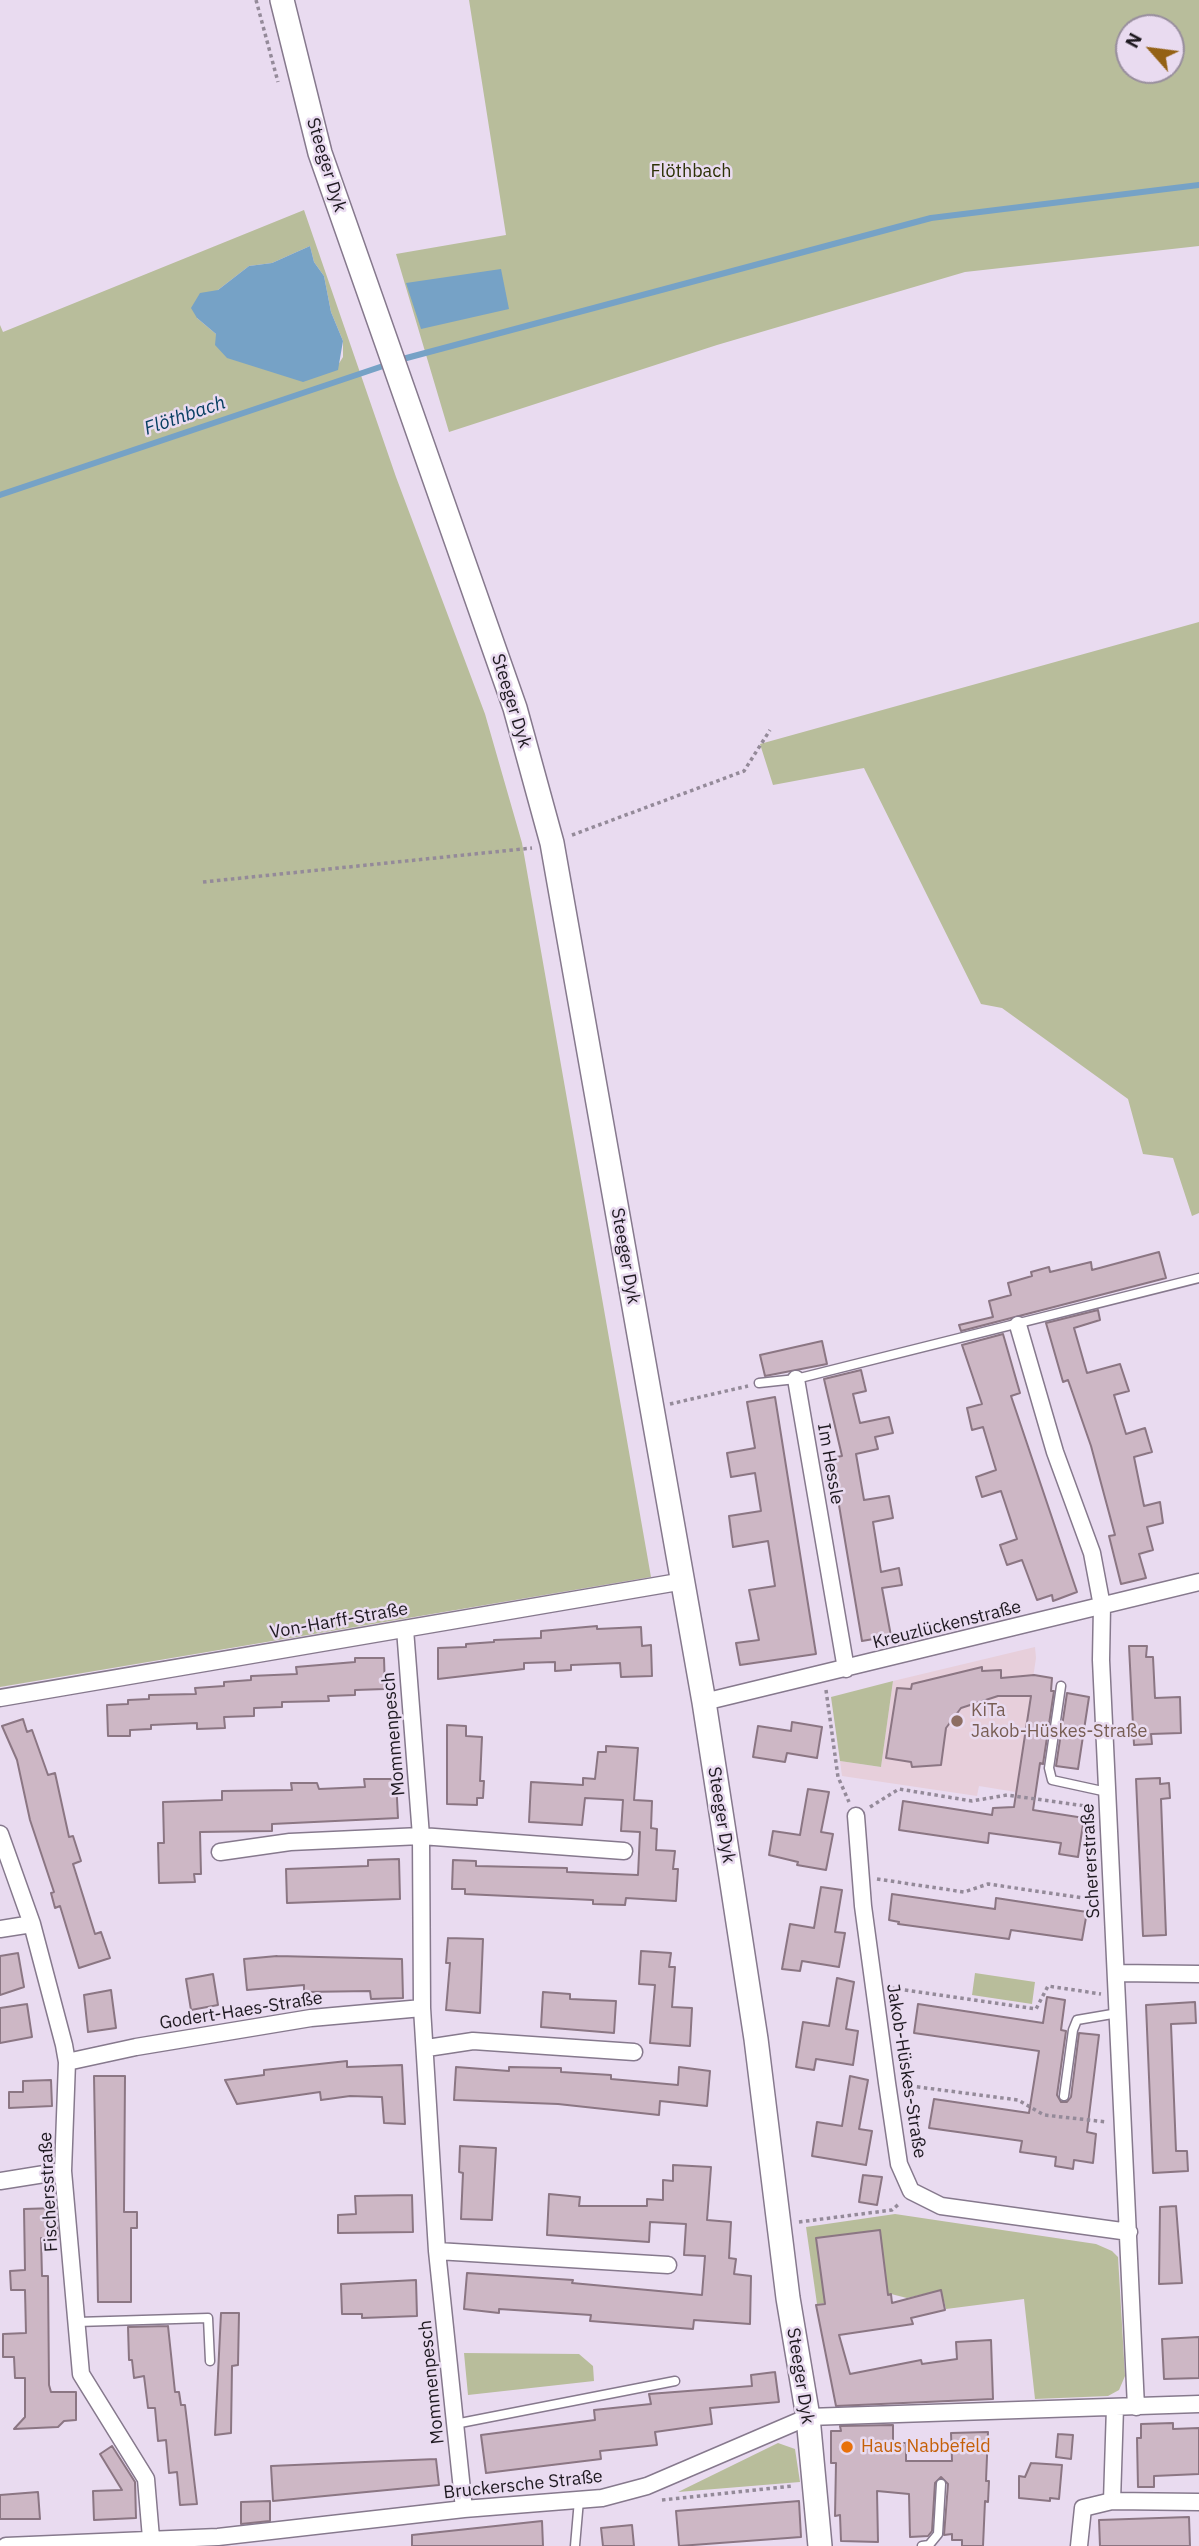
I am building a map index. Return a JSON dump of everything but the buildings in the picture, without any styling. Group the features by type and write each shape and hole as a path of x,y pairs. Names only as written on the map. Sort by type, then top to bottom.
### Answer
{"street":[{"name":"Steeger Dyk","path":"282,0 320,153 515,708 538,843 652,1407 684,1581 756,2039 808,2417 820,2546"},
{"name":"Schererstraße","path":"1018,1325 1055,1452 1092,1553 1102,1606 1107,1792 1136,2407"},
{"name":"Im Hessle","path":"796,1380 846,1670"},
{"name":"Von-Harff-Straße","path":"0,1698 684,1581"},
{"name":"Kreuzlückenstraße","path":"704,1702 846,1670 1199,1582"},
{"name":"Mommenpesch","path":"404,1629 421,1836 422,2008 427,2048 437,2251 464,2509"},
{"name":"Jakob-Hüskes-Straße","path":"856,1816 873,1985 887,2083 899,2164 911,2191"},
{"name":"Fischersstraße","path":"0,1834 32,1924 67,2062 63,2171 81,2374 146,2479 151,2538"},
{"path":"220,1852 290,1842 421,1836 624,1852"},
{"path":"0,1929 32,1924"},
{"path":"1117,1973 1199,1974"},
{"name":"Godert-Haes-Straße","path":"67,2062 136,2046 311,2018 422,2008"},
{"path":"427,2048 473,2041 634,2052"},
{"path":"0,2181 63,2171"},
{"path":"911,2191 941,2206 1129,2232"},
{"path":"437,2251 668,2265"},
{"name":"Bruckersche Straße","path":"6,2546 151,2538 218,2541 464,2509 602,2498 630,2491 808,2417 1199,2404"},
{"path":"1112,2501 1115,2407"},
{"path":"1079,2546 1083,2508 1112,2501 1199,2502"}],"lane":[{"path":"759,1383 796,1380 1199,1278"},
{"path":"1061,1686 1049,1768 1052,1780 1107,1792"},
{"path":"1064,2096 1073,2030 1077,2020 1118,2013"},
{"path":"77,2322 208,2318 210,2361"},
{"path":"455,2424 675,2381"},
{"path":"922,2546 929,2545 938,2534 941,2484"},
{"path":"575,2546 579,2500"}],"path":[{"path":"203,882 538,843 744,771 770,730"},
{"path":"652,1407 759,1383"},
{"path":"824,1674 838,1777 856,1816 899,1788 972,1801 1007,1795 1108,1810"},
{"path":"861,1877 964,1892 988,1884 1113,1902"},
{"path":"873,1985 1036,2009 1048,1986 1117,1996"},
{"path":"887,2083 1018,2100 1044,2115 1123,2124"},
{"path":"780,2225 892,2210 911,2191"},
{"path":"630,2491 649,2499 671,2501 813,2484"}],"shaded area":[{"name":"KiTa Jakob-Hüskes-Straße","path":"1035,1647 1036,1658 1016,1792 979,1786 977,1796 842,1776 840,1761 881,1767 893,1681"}],"green space":[{"name":"Flöthbach","path":"469,0 1199,0 1199,246 965,272 717,345 449,432 396,254 506,235"},
{"path":"304,210 396,477 485,714 522,843 651,1577 0,1687 0,325 3,332","holes":["310,246 314,262 324,276 331,312 343,341 343,357 338,365 216,334 197,318 218,290 249,266 272,263"]},
{"path":"1199,622 1199,1213 1192,1216 1173,1158 1143,1154 1128,1099 1002,1008 981,1004 864,768 773,785 760,744"},
{"path":"893,1681 881,1767 840,1761 831,1697"},
{"path":"975,1973 1035,1982 1032,2004 972,1995"},
{"path":"895,2214 1096,2244 1112,2251 1118,2257 1125,2376 1119,2390 1108,2396 1035,2399 1024,2299 946,2309 941,2290 907,2298 891,2294 817,2304 806,2227"},
{"path":"464,2353 579,2354 593,2366 594,2381 468,2395"},
{"path":"778,2443 795,2449 800,2482 678,2492"}],"water":[{"path":"310,246 314,262 324,276 331,312 343,341 338,370 303,382 227,358 215,345 216,334 197,318 191,308 200,293 218,290 249,266 272,263"},
{"path":"501,269 509,309 421,329 406,283"}],"waterway":[{"name":"Flöthbach","path":"399,360 931,218 1199,185"},
{"name":"Flöthbach","path":"0,495 389,364"}],"place":[{"name":"KiTa Jakob-Hüskes-Straße","path":"957,1721"},
{"name":"Haus Nabbefeld","path":"847,2447"}]}
